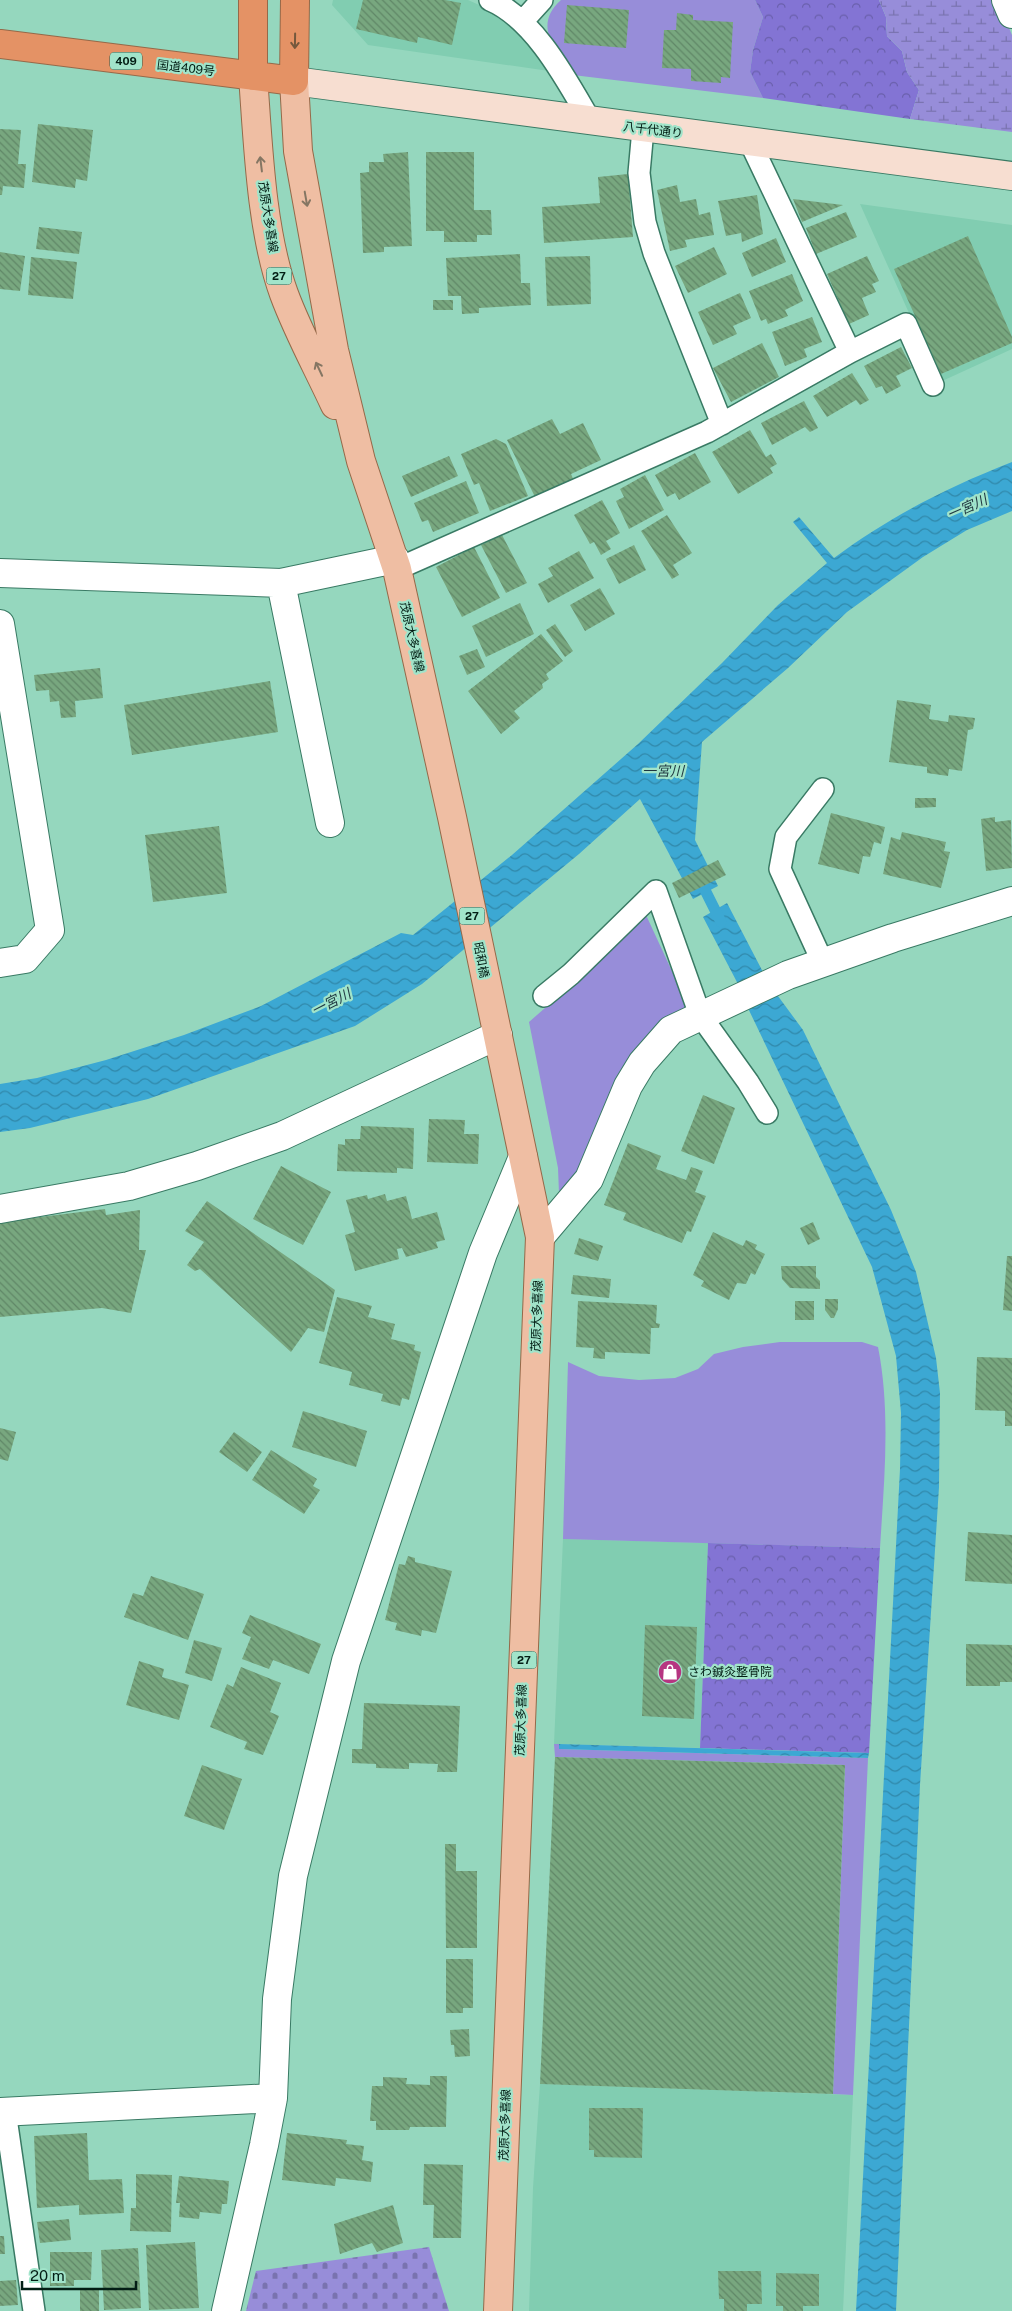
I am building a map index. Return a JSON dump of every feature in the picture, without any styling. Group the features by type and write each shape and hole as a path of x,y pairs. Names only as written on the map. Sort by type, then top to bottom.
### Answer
{"highway":[{"path":"253,0 253,76"},
{"path":"294,81 295,0"},
{"name":"国道409号","path":"0,44 294,81"}],"main road":[{"name":"茂原大多喜線","path":"253,76 259,149 270,240 284,294 361,461"},
{"name":"茂原大多喜線","path":"294,81 298,151 334,350 361,461 396,564 452,816"},
{"name":"昭和橋","path":"452,816 495,1025"},
{"name":"茂原大多喜線","path":"495,1025 540,1237 498,2311"}],"street":[{"path":"1006,0 1012,14"},
{"name":"八千代通り","path":"294,81 591,122 1012,176"},
{"path":"0,573 281,583 396,564"},
{"path":"281,583 330,824"},
{"path":"0,624 50,930 25,959 0,963"},
{"path":"540,1237 589,1179 628,1086 642,1063 671,1030 788,975 893,938 1012,901"},
{"path":"0,1209 129,1186 197,1166 282,1136 495,1025"},
{"path":"226,2311 273,2098 277,2000 293,1876 346,1660 483,1253 523,1157"},
{"path":"2,2112 273,2098"}],"lane":[{"path":"490,0 498,3 522,22 534,35 569,85 591,122"},
{"path":"522,22 542,0"},
{"path":"643,128 639,173 645,222 654,253 722,424"},
{"path":"750,142 850,352"},
{"path":"396,564 722,424 850,352 906,324 933,384"},
{"path":"823,789 786,837 780,869 823,963"},
{"path":"544,996 584,962 656,891 700,1015 748,1082 767,1113"},
{"path":"2,2112 34,2311"}],"shaded area":[{"path":"333,0 468,0 495,12 528,40 549,71 368,45 332,5"},
{"path":"860,204 1012,225 1012,349 940,382"},
{"path":"563,1539 708,1543 700,1748 554,1744"},
{"path":"540,2084 853,2095 843,2311 529,2311 533,2188"}],"green space":[{"path":"561,0 755,0 763,17 753,50 750,72 763,98 573,75 554,47 548,29 548,19 552,10"},
{"path":"755,0 879,0 886,17 887,36 902,51 907,72 919,90 910,119 763,98 750,72 753,50 763,17"},
{"path":"879,0 997,0 1012,35 1012,132 910,119 919,90 907,72 902,51 887,36 886,17"},
{"path":"646,915 689,1008 578,1180 559,1193 558,1168 529,1022 609,952"},
{"path":"780,1342 862,1342 878,1347 882,1372 885,1422 885,1473 880,1548 563,1539 568,1362 599,1376 639,1380 675,1378 698,1369 714,1354 743,1347"},
{"path":"708,1543 880,1548 869,1753 700,1748"},
{"path":"554,1744 559,1744 559,1749 868,1758 853,2095 833,2094 845,1765 555,1757"},
{"path":"429,2247 449,2311 246,2311 256,2271"}],"water":[{"name":"一宮川","path":"1012,462 1012,511 967,530 923,557 847,612 788,668 702,742 695,840 718,886 693,899 640,799 579,854 422,984 355,1026 148,1099 30,1128 0,1132 0,1084 37,1078 106,1060 184,1035 261,1006 401,933 413,935 512,855 638,744 722,663 778,605 827,563 793,522 799,517 834,558 877,529 920,504 964,482"},
{"path":"727,903 765,976 739,986 703,917"},
{"path":"775,992 803,1030 891,1210 916,1272 936,1358 940,1393 939,1487 920,1785 896,2311 856,2311 900,1469 901,1413 896,1356 872,1267 746,1004"},
{"path":"559,1744 869,1753 868,1758 559,1749"}],"building":[{"path":"363,0 445,0 461,3 452,45 418,37 417,43 356,29"},
{"path":"567,5 629,10 626,48 564,43"},
{"path":"677,13 693,15 693,20 733,22 730,78 721,77 721,83 691,81 691,69 662,68 664,30 676,30"},
{"path":"38,124 93,130 87,181 76,179 75,188 32,182"},
{"path":"0,129 21,130 18,164 26,164 24,188 3,186 2,195 0,195"},
{"path":"408,152 412,246 384,247 384,252 363,253 360,173 369,172 369,162 384,162 383,154"},
{"path":"426,152 474,152 474,210 491,210 492,235 477,235 477,242 444,242 444,231 426,231"},
{"path":"628,174 633,237 544,243 542,207 600,203 598,177"},
{"path":"677,185 680,202 696,199 699,215 710,212 714,235 685,240 687,247 670,251 657,190"},
{"path":"757,195 763,234 742,242 741,233 726,236 718,201"},
{"path":"793,199 843,205 802,222"},
{"path":"846,212 857,237 816,254 806,228"},
{"path":"39,227 82,232 79,254 36,249"},
{"path":"968,236 1012,337 1012,343 941,374 894,269"},
{"path":"776,238 786,262 752,277 742,253"},
{"path":"714,247 727,274 688,293 675,266"},
{"path":"0,252 25,256 20,291 0,289"},
{"path":"520,254 521,283 530,283 531,305 479,308 479,313 462,314 461,296 448,296 446,258"},
{"path":"590,256 591,304 547,306 545,257"},
{"path":"867,256 879,281 872,284 876,292 862,298 869,315 849,324 827,274"},
{"path":"31,257 77,262 73,299 28,295"},
{"path":"792,274 803,301 785,310 788,316 768,324 766,319 761,321 749,291"},
{"path":"740,293 751,318 733,326 737,334 713,345 698,312"},
{"path":"433,300 453,300 453,310 433,310"},
{"path":"812,317 822,342 804,349 807,357 785,366 772,332"},
{"path":"762,343 779,377 731,402 713,368"},
{"path":"901,347 912,368 896,376 901,386 886,394 882,386 876,388 864,366"},
{"path":"852,373 869,400 860,405 856,400 827,417 813,396"},
{"path":"804,401 818,428 810,432 805,427 772,445 761,423"},
{"path":"552,419 560,434 583,423 601,460 571,474 574,481 536,499 507,440"},
{"path":"750,430 766,457 771,454 777,464 770,468 773,473 738,494 712,452"},
{"path":"496,439 506,444 528,496 490,511 479,483 474,485 461,454"},
{"path":"695,453 711,482 679,500 675,493 667,497 655,475"},
{"path":"449,456 458,476 411,497 402,476"},
{"path":"645,475 664,510 629,529 616,501 624,497 620,489"},
{"path":"466,481 479,513 433,532 428,520 422,522 414,503"},
{"path":"602,500 620,533 606,541 611,549 601,555 594,542 590,544 574,515"},
{"path":"667,515 692,553 673,565 679,575 672,579 641,531"},
{"path":"502,535 527,583 506,593 481,545"},
{"path":"634,545 646,570 619,584 606,559"},
{"path":"474,547 500,598 462,617 436,567"},
{"path":"579,551 594,578 548,603 538,584 553,576 548,568"},
{"path":"600,588 615,614 585,631 570,605"},
{"path":"520,603 534,634 486,657 472,626"},
{"path":"555,624 573,651 565,657 546,630"},
{"path":"541,634 563,661 546,674 549,679 542,684 543,688 514,711 520,718 501,734 468,691"},
{"path":"477,649 485,667 467,675 459,656"},
{"path":"100,668 103,698 75,701 76,717 61,718 59,701 50,702 49,690 36,691 34,675"},
{"path":"270,681 278,732 132,755 124,705"},
{"path":"897,700 931,705 929,719 948,722 949,715 975,718 973,729 968,730 962,771 949,769 948,776 927,773 927,767 889,762"},
{"path":"915,798 936,798 936,807 915,808"},
{"path":"831,813 885,827 881,844 874,842 870,857 863,856 859,874 818,864"},
{"path":"995,817 995,822 1011,820 1012,868 986,871 981,819"},
{"path":"219,826 227,893 153,902 145,835"},
{"path":"902,832 946,842 944,851 950,852 941,888 883,874 891,837 900,840"},
{"path":"718,860 726,875 679,898 672,883"},
{"path":"703,1095 735,1108 714,1164 681,1151"},
{"path":"429,1119 465,1120 464,1134 479,1134 478,1164 427,1162"},
{"path":"361,1126 414,1128 413,1169 397,1168 397,1173 337,1171 338,1144 345,1145 345,1139 360,1139"},
{"path":"628,1143 661,1156 656,1169 686,1180 691,1167 703,1171 695,1192 706,1196 691,1232 687,1231 682,1243 623,1220 626,1213 604,1205"},
{"path":"281,1166 331,1192 303,1245 253,1219"},
{"path":"385,1194 387,1201 406,1196 412,1219 437,1212 445,1240 436,1242 438,1248 406,1257 402,1248 397,1249 399,1259 355,1271 345,1235 355,1232 346,1200 367,1195 368,1199"},
{"path":"207,1201 335,1290 324,1332 308,1328 291,1352 200,1269 195,1271 187,1265 204,1242 185,1231"},
{"path":"105,1209 106,1215 140,1210 139,1250 146,1250 131,1313 102,1308 0,1317 0,1222"},
{"path":"813,1222 820,1239 808,1245 800,1228"},
{"path":"713,1232 743,1246 746,1240 757,1245 755,1249 765,1254 755,1275 751,1273 746,1284 737,1283 729,1300 701,1286 704,1281 693,1275"},
{"path":"579,1238 603,1246 598,1261 574,1254"},
{"path":"1007,1256 1012,1256 1012,1311 1003,1310"},
{"path":"781,1266 816,1266 816,1277 820,1281 820,1289 790,1288 782,1279"},
{"path":"573,1275 611,1279 609,1298 571,1294"},
{"path":"337,1297 372,1306 368,1317 395,1324 391,1339 415,1345 414,1350 421,1352 409,1400 402,1398 400,1406 381,1401 383,1394 349,1385 352,1372 319,1363"},
{"path":"825,1299 838,1299 838,1309 834,1318 831,1318 825,1310"},
{"path":"578,1301 657,1305 656,1323 660,1324 659,1328 651,1328 650,1354 605,1352 605,1359 593,1358 594,1348 576,1347"},
{"path":"795,1301 814,1301 814,1320 795,1320"},
{"path":"977,1357 1012,1358 1012,1426 1005,1426 1005,1411 975,1410"},
{"path":"303,1411 367,1431 356,1467 292,1447"},
{"path":"0,1428 16,1432 8,1461 0,1459"},
{"path":"234,1432 262,1452 247,1472 219,1452"},
{"path":"271,1450 317,1479 313,1486 320,1490 304,1514 252,1480"},
{"path":"968,1532 1012,1535 1012,1584 965,1581"},
{"path":"408,1556 415,1558 415,1562 452,1571 436,1633 422,1630 421,1636 395,1630 397,1623 385,1620 399,1564 405,1565"},
{"path":"151,1576 204,1594 188,1640 124,1617 133,1593 143,1596"},
{"path":"250,1615 321,1644 309,1674 273,1660 269,1669 242,1659 251,1637 242,1633"},
{"path":"645,1625 697,1627 694,1719 642,1716"},
{"path":"194,1640 222,1648 212,1681 185,1673"},
{"path":"966,1644 1012,1645 1012,1682 1000,1682 1000,1686 966,1686"},
{"path":"139,1661 164,1669 162,1677 189,1685 179,1720 126,1705"},
{"path":"241,1667 281,1683 270,1712 279,1716 263,1755 244,1749 247,1742 210,1727 227,1684 233,1687"},
{"path":"364,1703 460,1706 457,1772 437,1772 438,1764 409,1763 409,1769 376,1768 376,1764 352,1763 352,1749 362,1749"},
{"path":"555,1757 845,1765 833,2094 540,2084"},
{"path":"202,1765 242,1779 224,1830 184,1816"},
{"path":"445,1844 456,1844 456,1871 477,1871 477,1948 446,1948"},
{"path":"446,1959 473,1959 473,2008 463,2008 463,2013 446,2013"},
{"path":"469,2029 470,2056 455,2057 454,2045 451,2045 450,2030"},
{"path":"430,2076 447,2076 446,2127 410,2127 409,2130 376,2130 376,2121 370,2121 372,2086 383,2086 383,2077 407,2078 406,2084 430,2085"},
{"path":"589,2108 643,2108 642,2158 594,2157 594,2150 589,2150"},
{"path":"87,2133 89,2180 122,2179 124,2213 79,2215 79,2205 37,2208 34,2136"},
{"path":"287,2133 347,2140 346,2144 364,2146 362,2160 373,2162 371,2182 336,2178 335,2186 282,2180"},
{"path":"424,2164 463,2165 461,2238 433,2238 434,2205 423,2205"},
{"path":"136,2174 172,2175 171,2232 130,2231 131,2208 136,2208"},
{"path":"179,2176 229,2181 227,2204 222,2204 221,2214 200,2212 199,2219 179,2217 180,2203 176,2203"},
{"path":"393,2205 403,2243 377,2252 372,2243 340,2254 334,2224"},
{"path":"69,2219 71,2240 40,2243 37,2222"},
{"path":"0,2236 4,2236 5,2254 0,2254"},
{"path":"195,2242 199,2308 149,2310 146,2245"},
{"path":"138,2248 141,2308 104,2310 101,2250"},
{"path":"50,2252 92,2252 91,2280 74,2280 74,2286 50,2286"},
{"path":"718,2271 761,2271 762,2304 747,2304 747,2311 724,2311 724,2299 719,2299"},
{"path":"776,2273 819,2274 819,2306 803,2306 803,2311 783,2311 783,2306 776,2306"},
{"path":"16,2280 18,2305 0,2306 0,2281"},
{"path":"80,2288 99,2288 99,2311 80,2311"}],"waterway":[{"path":"699,878 721,922"}],"place":[{"name":"さわ鍼灸整骨院","path":"670,1672"}]}
